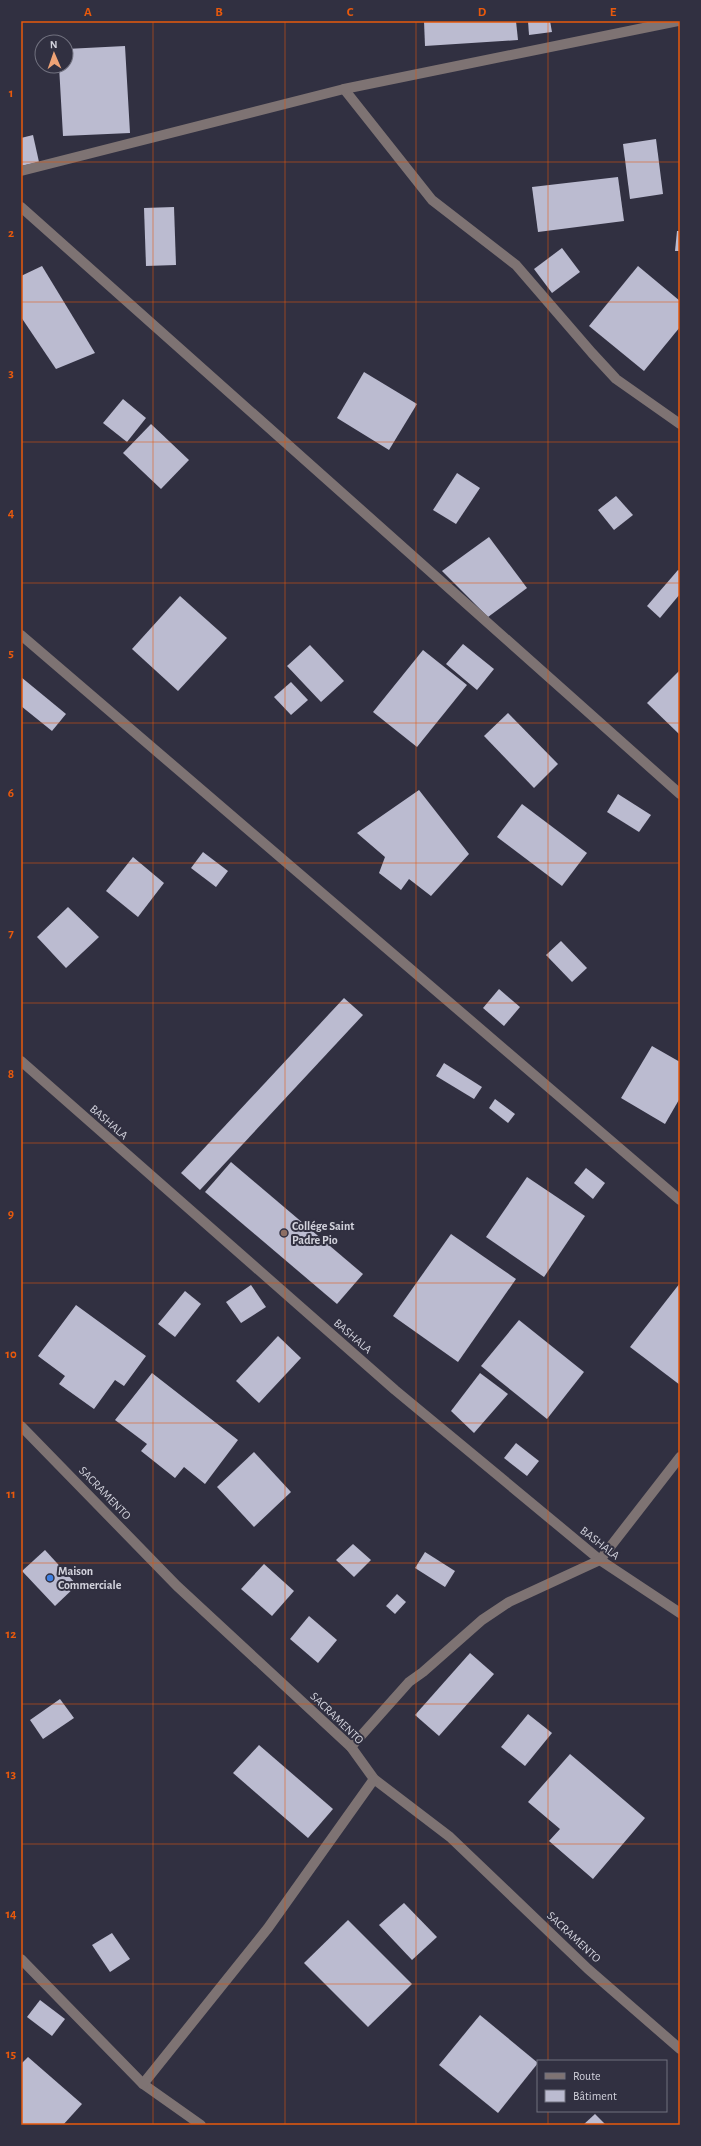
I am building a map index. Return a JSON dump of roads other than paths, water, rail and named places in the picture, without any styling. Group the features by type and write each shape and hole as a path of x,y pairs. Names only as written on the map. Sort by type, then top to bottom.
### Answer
{"street":[{"path":"21,171 344,89 678,21"},
{"path":"344,89 432,200 516,265 616,379 680,424"},
{"path":"21,207 680,794"},
{"path":"21,635 680,1200"},
{"name":"BASHALA","path":"21,1061 395,1390 600,1560 680,1613"},
{"name":"SACRAMENTO","path":"21,1426 177,1586 351,1746 374,1780 450,1837 588,1969 680,2049"},
{"path":"351,1746 409,1682 423,1672 482,1620 509,1602 600,1560 680,1457"},
{"path":"143,2084 268,1928 374,1780"},
{"path":"21,1959 143,2084 201,2125"}],"place":[{"name":"Collége Saint Padre Pio","path":"284,1233"},
{"name":"Maison Commerciale","path":"50,1578"}]}
